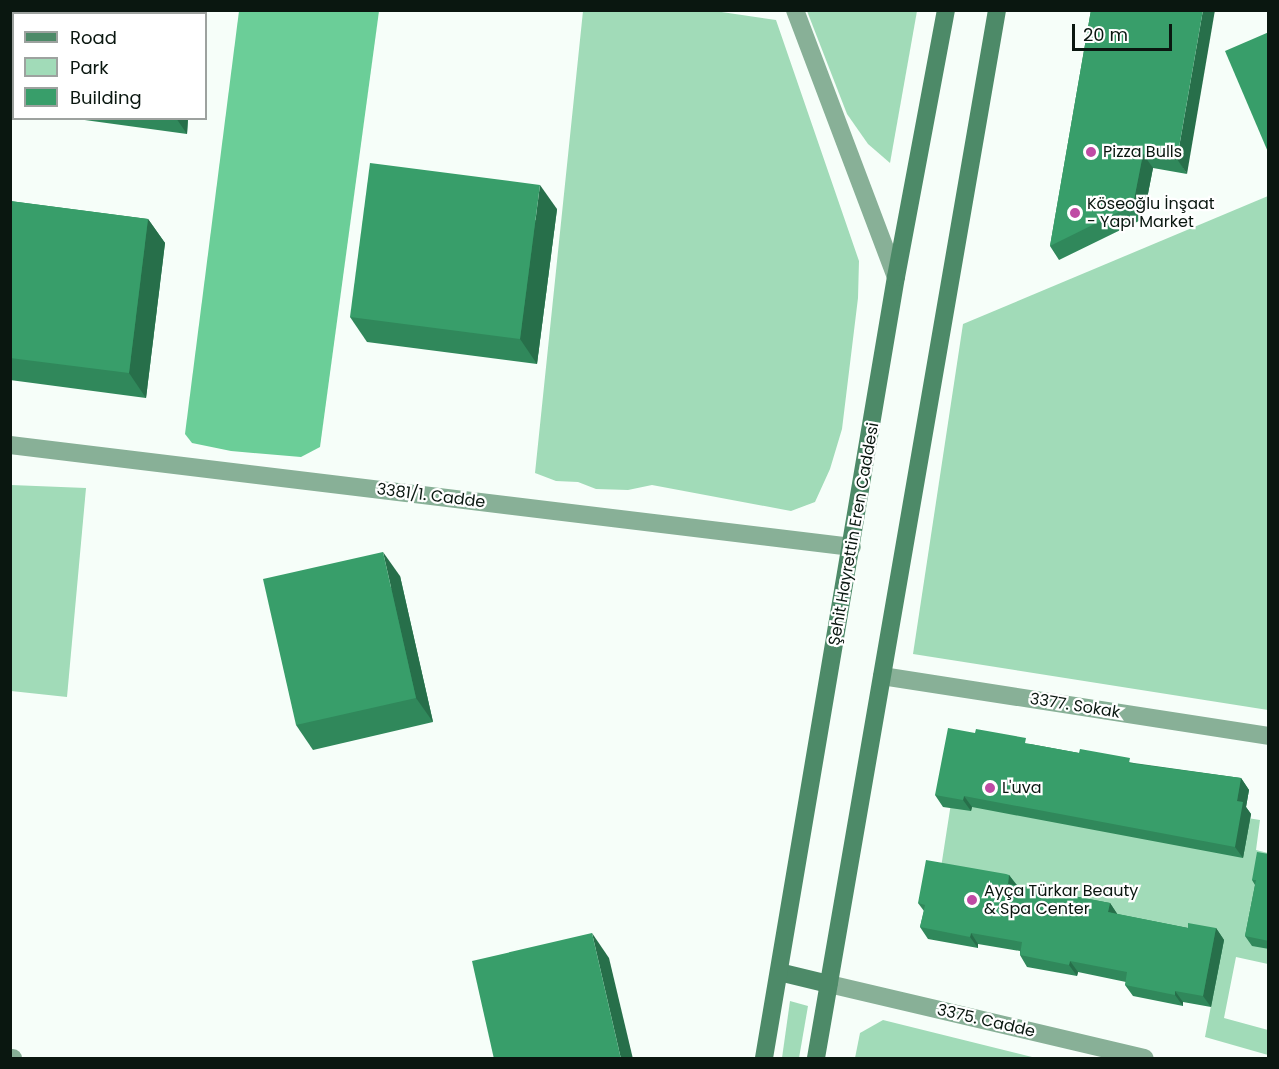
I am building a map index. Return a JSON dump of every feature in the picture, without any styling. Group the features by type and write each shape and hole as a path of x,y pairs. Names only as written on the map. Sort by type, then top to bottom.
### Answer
{"main road":[{"name":"Şehit Hayrettin Eren Caddesi","path":"764,1059 896,277 946,10"},
{"path":"816,1059 997,10"},
{"path":"778,972 829,984"}],"street":[{"path":"795,10 896,277"},
{"name":"3381/1. Cadde","path":"10,445 852,547"},
{"name":"3377. Sokak","path":"882,676 1269,736"},
{"name":"3375. Cadde","path":"829,984 1144,1059"}],"green space":[{"path":"708,10 776,20 859,261 858,298 842,429 830,469 815,502 791,511 652,485 628,490 596,489 578,482 556,481 535,473 583,11"},
{"path":"239,11 379,11 320,447 301,457 231,451 192,443 185,434"},
{"path":"807,11 917,11 890,163 868,144 847,114"},
{"path":"1268,196 1268,710 913,654 963,324"},
{"path":"11,485 86,488 67,697 11,691"},
{"path":"956,771 1260,820 1256,850 1268,853 1268,964 1236,957 1224,1018 1268,1030 1268,1055 1205,1037 1216,980 940,874"},
{"path":"790,1001 808,1006 799,1058 782,1058"},
{"path":"883,1020 1036,1058 855,1058 860,1033"}],"building":[{"path":"10,10 181,10 181,12 12,12 12,89 10,89"},
{"path":"1091,10 1203,10 1177,159 1143,154 1133,205 1050,246"},
{"path":"1269,32 1269,152 1268,152 1225,51"},
{"path":"370,163 540,185 520,339 350,317"},
{"path":"10,201 148,219 129,373 10,358"},
{"path":"383,552 416,698 296,725 263,579"},
{"path":"948,728 975,733 976,729 1026,738 1025,743 1079,753 1080,749 1130,758 1129,763 1241,778 1237,801 1243,802 1235,847 964,796 963,800 935,795"},
{"path":"1257,852 1269,854 1269,941 1245,936 1256,880 1252,880"},
{"path":"926,860 1006,874 1009,875 1008,884 1110,903 1108,912 1188,928 1188,923 1216,928 1203,996 1175,991 1175,995 1125,985 1127,972 1070,961 1069,965 1020,955 1022,942 971,933 970,937 920,927 925,905 918,903"},
{"path":"592,933 621,1059 494,1059 472,961"}],"place":[{"name":"Pizza Bulls","path":"1091,152"},
{"name":"Köseoğlu İnşaat - Yapı Market","path":"1075,213"},
{"name":"L'uva","path":"990,788"},
{"name":"Ayça Türkar Beauty & Spa Center","path":"972,900"}]}
